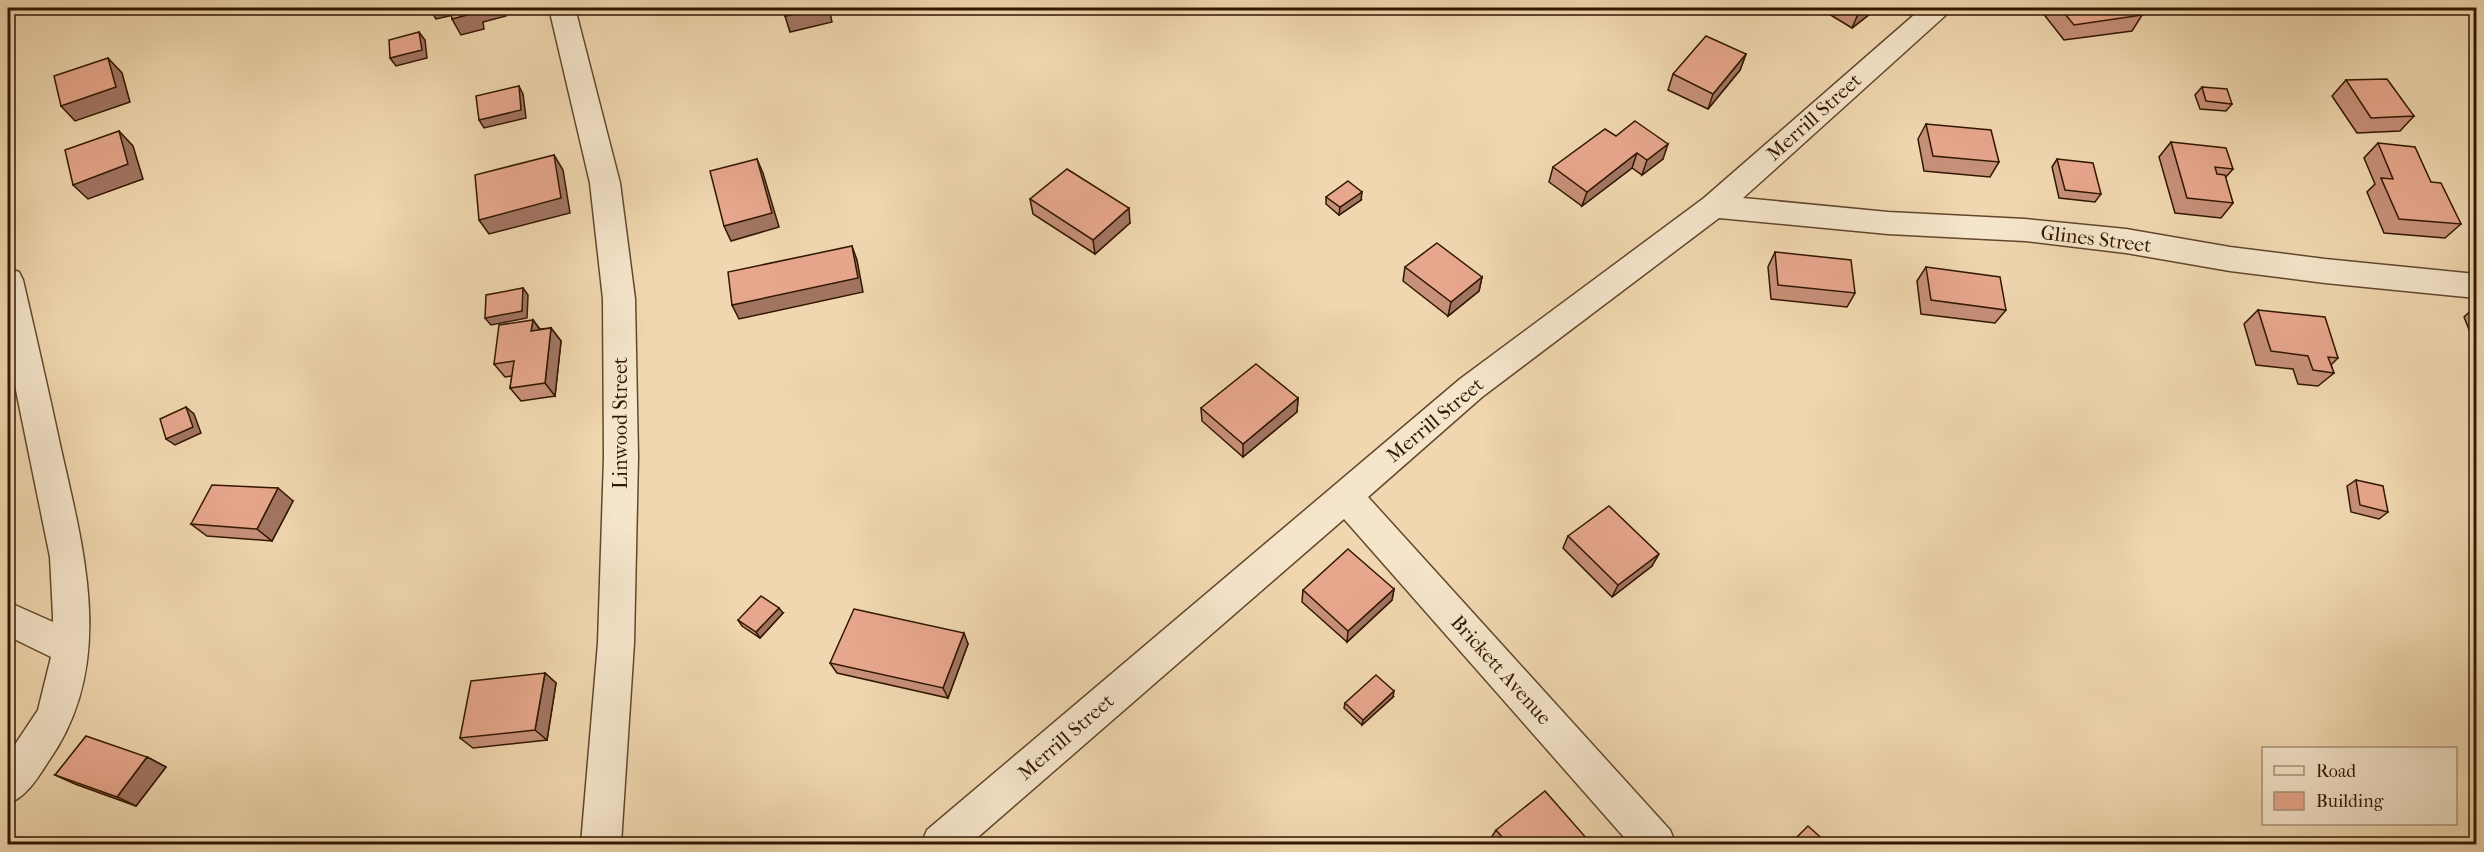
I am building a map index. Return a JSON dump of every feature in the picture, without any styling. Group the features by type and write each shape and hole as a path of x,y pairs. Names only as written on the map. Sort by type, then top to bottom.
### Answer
{"street":[{"name":"Linwood Street","path":"561,8 604,183 619,298 621,457 616,644 601,844"},
{"name":"Merrill Street","path":"940,844 1471,388 1714,206 1938,8"},
{"name":"Glines Street","path":"1714,206 1888,223 2025,230 2126,242 2301,268 2476,286"},
{"path":"8,280 68,557 72,597 71,649 56,713 8,785"},
{"name":"Brickett Avenue","path":"1345,496 1656,844"},
{"path":"8,618 71,649"}],"building":[{"path":"450,8 474,8 475,13 452,19"},
{"path":"783,8 825,8 785,16"},
{"path":"1851,8 1865,8 1859,12"},
{"path":"2060,8 2136,8 2142,15 2074,25"},
{"path":"419,32 422,50 390,58 389,40"},
{"path":"1706,36 1746,54 1713,94 1673,74"},
{"path":"108,58 116,87 61,106 54,76"},
{"path":"2387,79 2414,116 2371,118 2346,80"},
{"path":"519,86 521,110 479,120 476,96"},
{"path":"2202,87 2227,89 2232,104 2206,101"},
{"path":"1635,121 1668,144 1647,160 1637,153 1587,192 1553,167 1605,129 1616,136"},
{"path":"1926,124 1991,130 1999,162 1933,156"},
{"path":"119,131 128,164 73,185 65,150"},
{"path":"2171,142 2226,148 2233,169 2215,167 2217,174 2225,175 2233,203 2187,198"},
{"path":"2378,143 2415,147 2431,182 2441,183 2461,224 2399,219 2381,178 2393,179"},
{"path":"554,155 561,198 479,220 475,175"},
{"path":"757,159 772,213 724,226 710,171"},
{"path":"2057,159 2093,163 2101,194 2065,190"},
{"path":"1067,169 1129,208 1093,240 1030,199"},
{"path":"1348,181 1362,192 1340,207 1326,197"},
{"path":"1437,243 1482,277 1451,302 1405,267"},
{"path":"852,246 858,278 732,305 728,272"},
{"path":"1775,252 1851,260 1855,293 1778,285"},
{"path":"1926,267 2000,277 2006,310 1931,300"},
{"path":"523,288 522,311 485,318 486,295"},
{"path":"2258,310 2325,317 2338,358 2328,357 2334,373 2313,370 2308,356 2271,351"},
{"path":"533,320 531,331 551,328 545,383 510,388 514,361 494,364 499,325"},
{"path":"1256,364 1298,398 1243,444 1201,408"},
{"path":"186,407 193,427 166,439 160,419"},
{"path":"2356,480 2383,486 2388,512 2360,505"},
{"path":"212,485 278,488 257,529 191,524"},
{"path":"1609,506 1659,554 1618,585 1568,536"},
{"path":"1348,549 1394,589 1348,631 1303,590"},
{"path":"761,596 779,608 756,632 738,620"},
{"path":"854,609 964,633 943,688 830,663"},
{"path":"545,673 535,730 460,738 471,681"},
{"path":"1376,675 1394,691 1363,720 1345,703"},
{"path":"86,736 147,757 117,797 55,775"},
{"path":"1545,791 1588,840 1582,844 1508,844 1496,830"},
{"path":"1808,826 1828,844 1790,844"}]}
